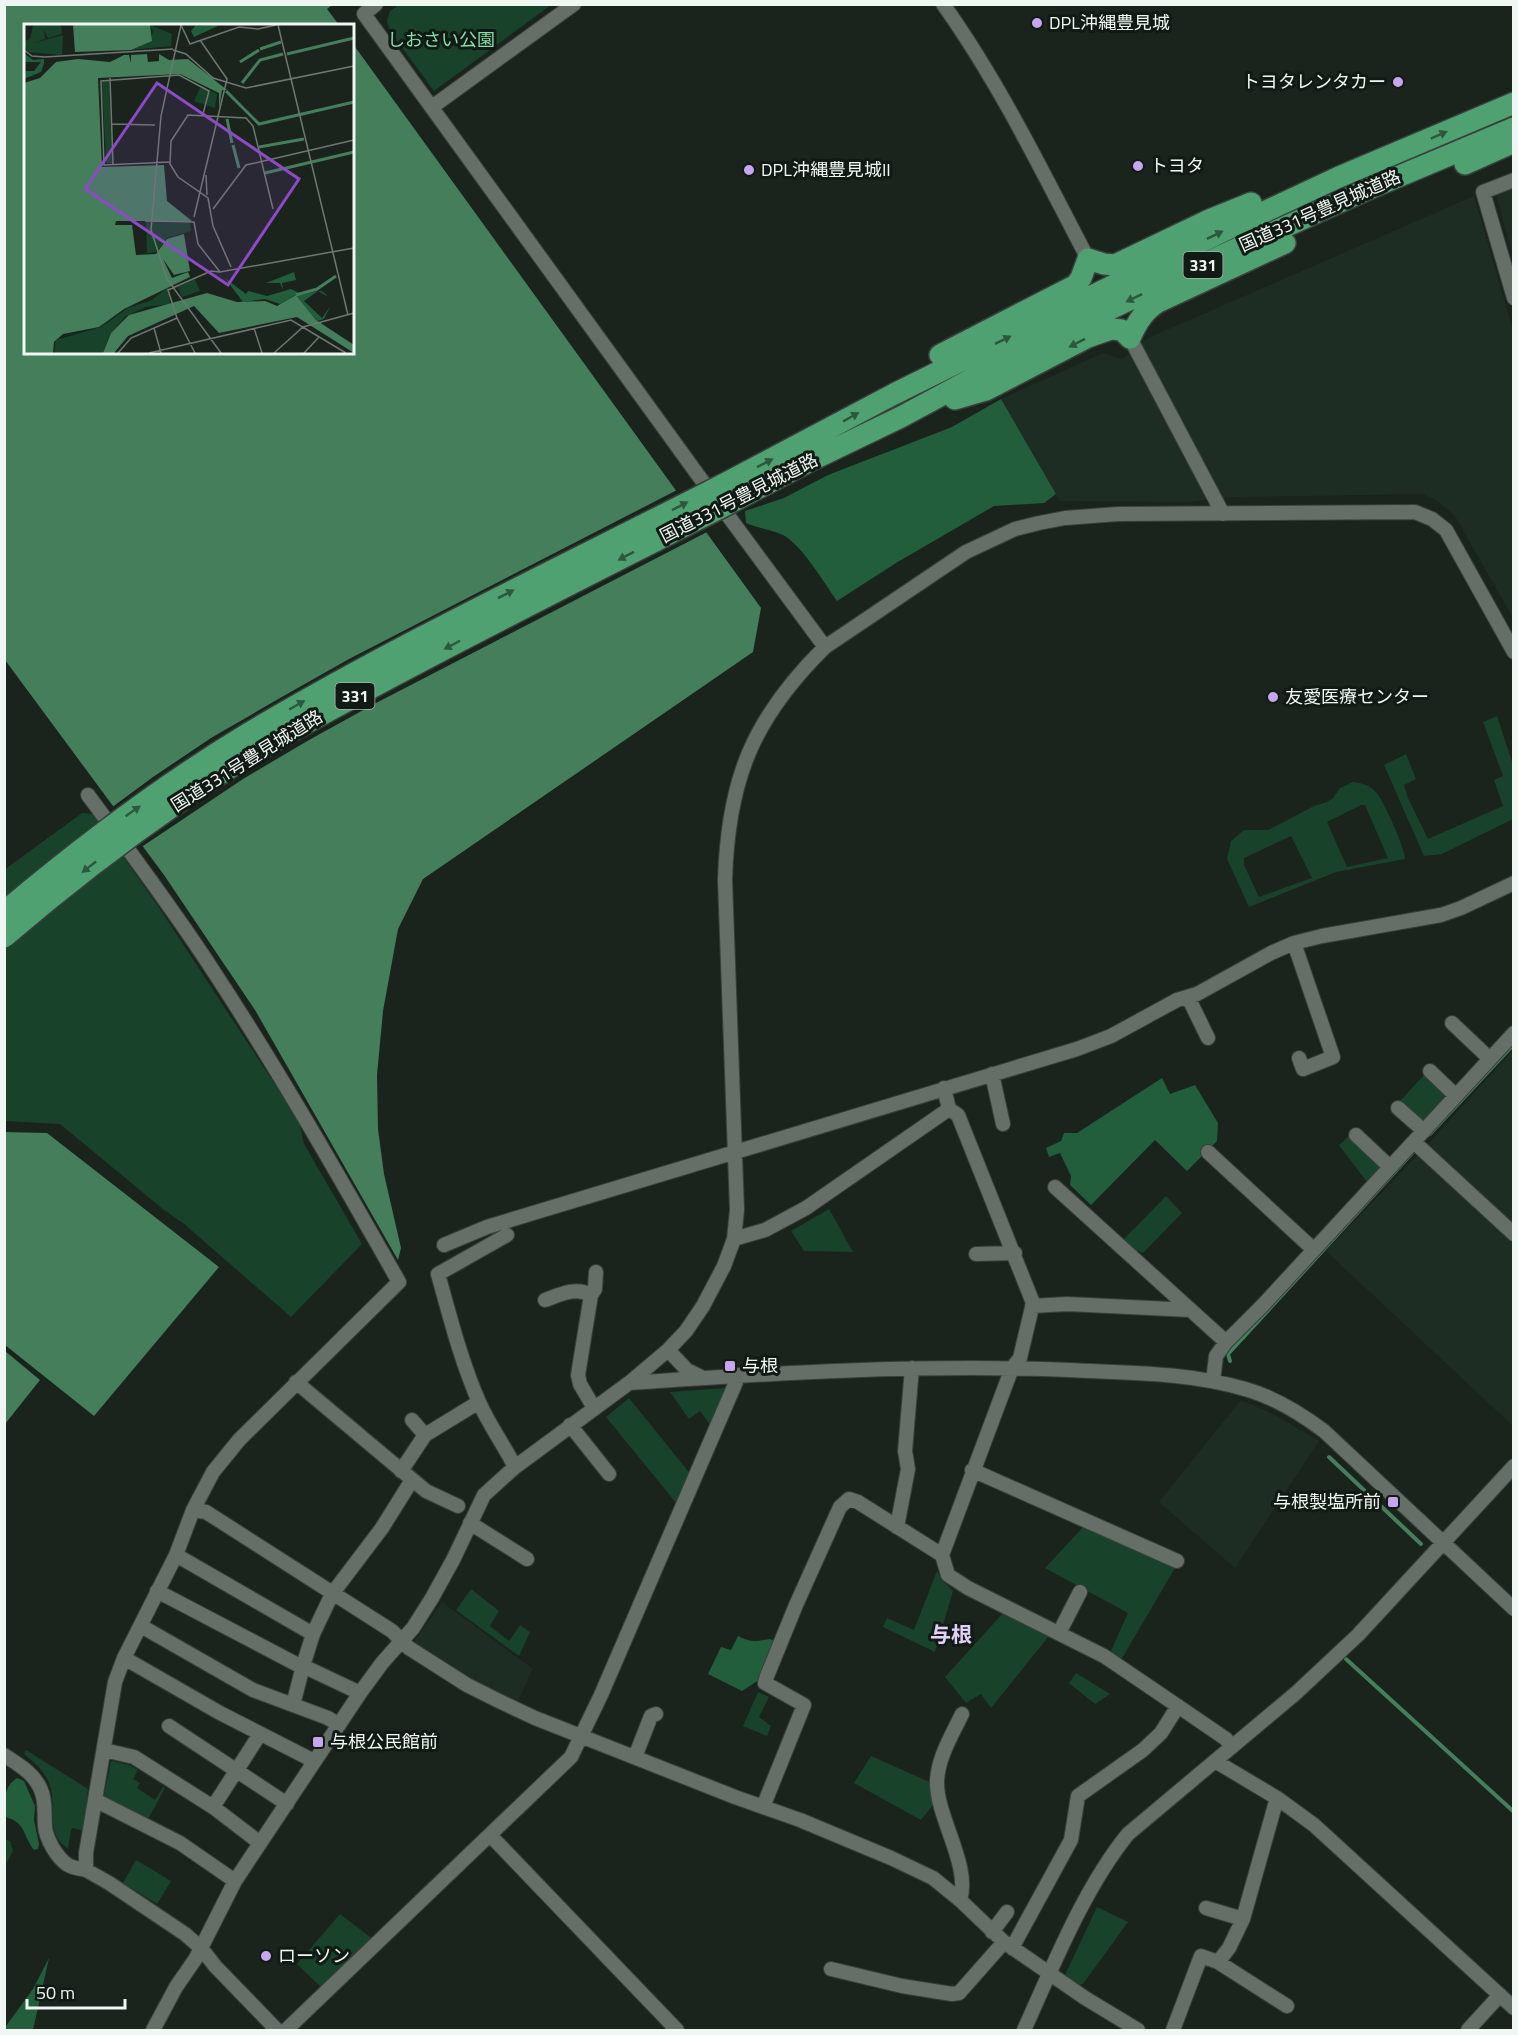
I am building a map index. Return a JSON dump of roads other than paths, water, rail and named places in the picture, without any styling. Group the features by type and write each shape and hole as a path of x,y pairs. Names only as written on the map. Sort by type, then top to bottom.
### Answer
{"highway":[{"name":"国道331号豊見城道路","path":"4,938 66,885 120,844 181,800 249,757 317,716 465,638 728,493 894,394 1215,235 1339,177 1514,103"},
{"name":"国道331号豊見城道路","path":"4,912 113,825 247,734 307,699 456,620 728,493 814,459 901,417 1035,345 1215,259 1364,191 1514,128"},
{"path":"901,417 986,390 1088,337 1111,329 1122,330 1130,338 1139,319 1147,309 1158,302 1371,203 1514,142"},
{"path":"894,394 916,372 939,356 1076,285 1088,259 1115,265 1209,220 1242,207 1339,177"}],"street":[{"path":"376,4 364,14 825,647"},
{"path":"432,107 574,4"},
{"path":"943,4 996,88 1088,259"},
{"path":"1514,180 1484,192 1514,298"},
{"path":"1130,338 1223,514"},
{"path":"153,2031 176,1987 201,1948 235,1881 360,1693 413,1628 432,1598 484,1495 515,1467 629,1383 668,1350 686,1331 703,1306 724,1266 734,1239 737,1218 725,880 728,828 738,781 757,736 785,691 806,666 825,647 966,552 1015,529 1052,520 1092,516 1415,512 1424,514 1446,530 1514,652"},
{"path":"86,1870 86,1853 115,1682 124,1658 176,1555 194,1510 213,1472 225,1455 296,1382 399,1282 302,1111 213,969 87,795"},
{"path":"444,1245 487,1227 1077,1049 1111,1036 1177,1000 1197,994 1271,953 1294,943 1441,915 1514,883"},
{"path":"1294,943 1333,1057 1303,1069 1299,1058"},
{"path":"1188,997 1208,1038"},
{"path":"1452,1023 1490,1059"},
{"path":"1213,1381 1216,1356 1226,1342 1263,1305 1514,1033"},
{"path":"1430,1071 1456,1096"},
{"path":"992,1074 1003,1124"},
{"path":"944,1088 949,1110 958,1115 1015,1254 1031,1295 1032,1306 1020,1359 1012,1368 942,1555 948,1575 968,1588 1104,1656 1226,1739 1232,1747"},
{"path":"1398,1108 1424,1131"},
{"path":"734,1239 765,1230 806,1208 949,1110"},
{"path":"1356,1135 1390,1167"},
{"path":"1414,1142 1514,1234"},
{"path":"1208,1152 1313,1249"},
{"path":"1055,1187 1226,1342"},
{"path":"507,1236 438,1274 454,1335 479,1402 491,1428 515,1467"},
{"path":"976,1254 1015,1254"},
{"path":"594,1408 580,1384 578,1375 591,1295 595,1289 596,1272"},
{"path":"545,1300 575,1291 585,1291 591,1295"},
{"path":"1032,1306 1067,1304 1191,1310"},
{"path":"668,1350 687,1371 703,1378"},
{"path":"629,1383 739,1375 912,1368 1012,1368 1165,1375 1213,1381 1246,1389 1302,1414 1352,1455 1514,1609"},
{"path":"897,1527 908,1469 905,1451 912,1368"},
{"path":"286,2031 571,1757 601,1695 739,1375"},
{"path":"296,1382 426,1491 458,1506"},
{"path":"401,1471 425,1435 479,1402"},
{"path":"412,1420 425,1435"},
{"path":"570,1425 609,1474"},
{"path":"1024,2031 1050,1972 1096,1881 1128,1834 1296,1693 1358,1635 1514,1466"},
{"path":"972,1470 1177,1561"},
{"path":"293,1705 313,1634 332,1594 382,1528 412,1480"},
{"path":"763,1807 804,1705 765,1683 796,1605 840,1507 849,1499 858,1502 942,1555"},
{"path":"194,1510 206,1512 392,1631 401,1642 467,1685 526,1714 763,1807 933,1878 1008,1945 1138,2031"},
{"path":"470,1523 527,1559"},
{"path":"176,1555 313,1634"},
{"path":"158,1592 297,1665 360,1693"},
{"path":"1059,1633 1080,1592"},
{"path":"141,1626 253,1690 328,1718 339,1725"},
{"path":"124,1658 260,1734 314,1761"},
{"path":"831,1969 902,1986 959,1993 1008,1945 1071,1840 1077,1796 1148,1746 1161,1733 1178,1706"},
{"path":"635,1757 651,1716 656,1714"},
{"path":"960,1900 962,1893 959,1863 939,1799 937,1785 939,1767 962,1714"},
{"path":"169,1726 287,1804"},
{"path":"213,1807 260,1734"},
{"path":"104,1750 134,1757 213,1807 260,1843"},
{"path":"4,1755 29,1772 42,1791 46,1832 60,1857 69,1866 86,1870 185,1934 201,1948 215,1966 277,2031"},
{"path":"1215,1761 1277,1798 1314,1825 1514,2007"},
{"path":"1218,1962 1229,1948 1243,1919 1277,1798"},
{"path":"95,1800 180,1843 235,1881"},
{"path":"490,1835 677,2031"},
{"path":"1206,1908 1243,1919"},
{"path":"992,1932 1007,1912"},
{"path":"1173,2031 1201,1956 1218,1962 1287,2006"},
{"path":"1467,2031 1500,1995"}],"waterway":[{"path":"1430,1134 1514,1044"},
{"path":"1230,1361 1228,1354 1414,1151"},
{"path":"1329,1457 1421,1544"},
{"path":"1346,1659 1514,1812"}],"place":[{"name":"DPL沖縄豊見城","path":"1037,23"},
{"name":"トヨタレンタカー","path":"1398,82"},
{"name":"トヨタ","path":"1138,166"},
{"name":"DPL沖縄豊見城II","path":"749,170"},
{"name":"友愛医療センター","path":"1273,697"},
{"name":"与根","path":"730,1366"},
{"name":"与根製塩所前","path":"1393,1502"},
{"name":"与根公民館前","path":"318,1742"},
{"name":"ローソン","path":"266,1956"}],"district":[{"name":"与根","path":"951,1635"}],"park label":[{"name":"しおさい公園","path":"441,40"}]}
